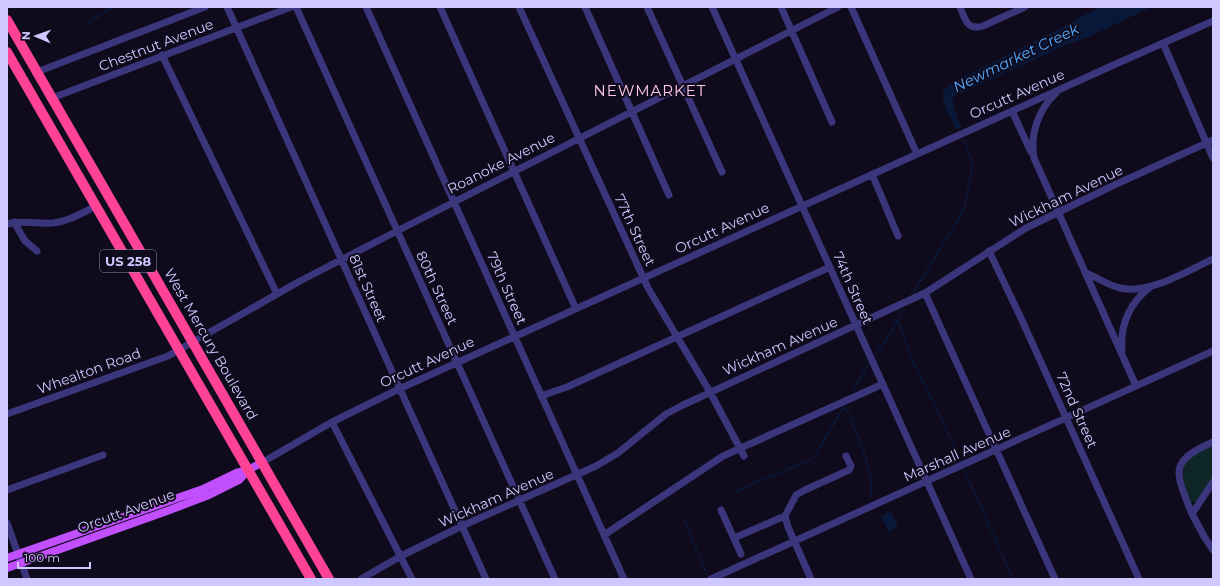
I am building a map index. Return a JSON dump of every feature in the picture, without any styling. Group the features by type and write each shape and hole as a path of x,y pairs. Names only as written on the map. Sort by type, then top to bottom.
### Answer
{"highway":[{"name":"West Mercury Boulevard","path":"7,20 263,462 329,579"},
{"name":"US 258","path":"7,52 311,579"},
{"path":"16,67 29,76 42,98 52,98"},
{"path":"41,111 46,108 50,108 61,127 78,143"}],"main road":[{"name":"Orcutt Avenue","path":"7,558 203,489 263,462"},
{"name":"Orcutt Avenue","path":"7,568 148,518 219,490 239,480 248,470"},
{"path":"148,518 153,512 166,506 166,502"}],"street":[{"name":"Chestnut Avenue","path":"37,72 205,7"},
{"name":"81st Street","path":"227,7 486,579"},
{"name":"Chestnut Avenue","path":"52,98 291,7"},
{"name":"80th Street","path":"296,7 555,579"},
{"name":"79th Street","path":"366,7 624,579"},
{"path":"440,7 576,309"},
{"name":"77th Street","path":"520,7 643,279 710,392 744,456"},
{"path":"585,7 669,195"},
{"path":"647,7 722,172"},
{"name":"74th Street","path":"712,7 856,326 928,481 971,579"},
{"path":"781,7 832,122"},
{"name":"Roanoke Avenue","path":"179,350 277,294 397,231 838,7"},
{"path":"851,7 917,154"},
{"path":"960,7 967,24 971,27 976,27 983,26 1025,7"},
{"name":"Orcutt Avenue","path":"263,462 332,422 399,389 1213,21"},
{"path":"1163,43 1210,142 1213,158"},
{"path":"162,55 277,294"},
{"path":"1034,158 1033,140 1038,120 1048,101 1059,90"},
{"path":"1012,111 1136,386"},
{"name":"Wickham Avenue","path":"361,579 401,556 462,526 596,466 618,453 666,414 710,392 926,293 1026,228 1210,142"},
{"path":"872,174 898,236"},
{"path":"37,251 24,241 11,223 26,221 49,223 59,222 74,217 96,206"},
{"name":"72nd Street","path":"989,251 1139,579"},
{"path":"1086,273 1119,288 1137,290 1151,287 1213,259"},
{"path":"541,396 567,388 677,336 830,267"},
{"path":"1123,356 1122,335 1125,319 1134,304 1151,287"},
{"path":"926,293 1055,579"},
{"name":"Whealton Road","path":"7,414 156,361 179,350"},
{"name":"Marshall Avenue","path":"711,579 1213,351"},
{"path":"604,535 723,456 883,384"},
{"path":"332,422 412,579"},
{"path":"1213,442 1184,459 1180,468 1180,481 1192,514 1213,550"},
{"path":"7,490 104,455"},
{"path":"734,538 785,516 796,495 849,470 851,466 846,456"},
{"path":"1192,514 1213,482"},
{"path":"721,510 741,554"},
{"path":"785,516 794,542 811,579"},
{"path":"7,523 27,579"}],"green space":[{"path":"1213,445 1213,478 1198,501 1190,502 1184,480 1184,466 1193,456"}],"water":[{"path":"1100,7 1152,7 957,95 952,101 961,127 956,129 943,100 943,93 947,87 964,76"},
{"path":"891,512 898,527 889,532 881,517"}],"waterway":[{"path":"88,23 113,7"},
{"name":"Newmarket Creek","path":"913,293 964,210 973,162 964,140"},
{"name":"Newmarket Creek","path":"875,355 890,334 902,311"},
{"path":"898,320 910,355 961,462"},
{"name":"Newmarket Creek","path":"853,390 868,365"},
{"name":"Newmarket Creek","path":"736,492 768,477 811,460 843,408 847,410 868,464 871,498"},
{"path":"964,469 1013,579"},
{"name":"Newmarket Creek","path":"684,519 707,575"}],"district":[{"name":"NEWMARKET","path":"650,91"}]}
